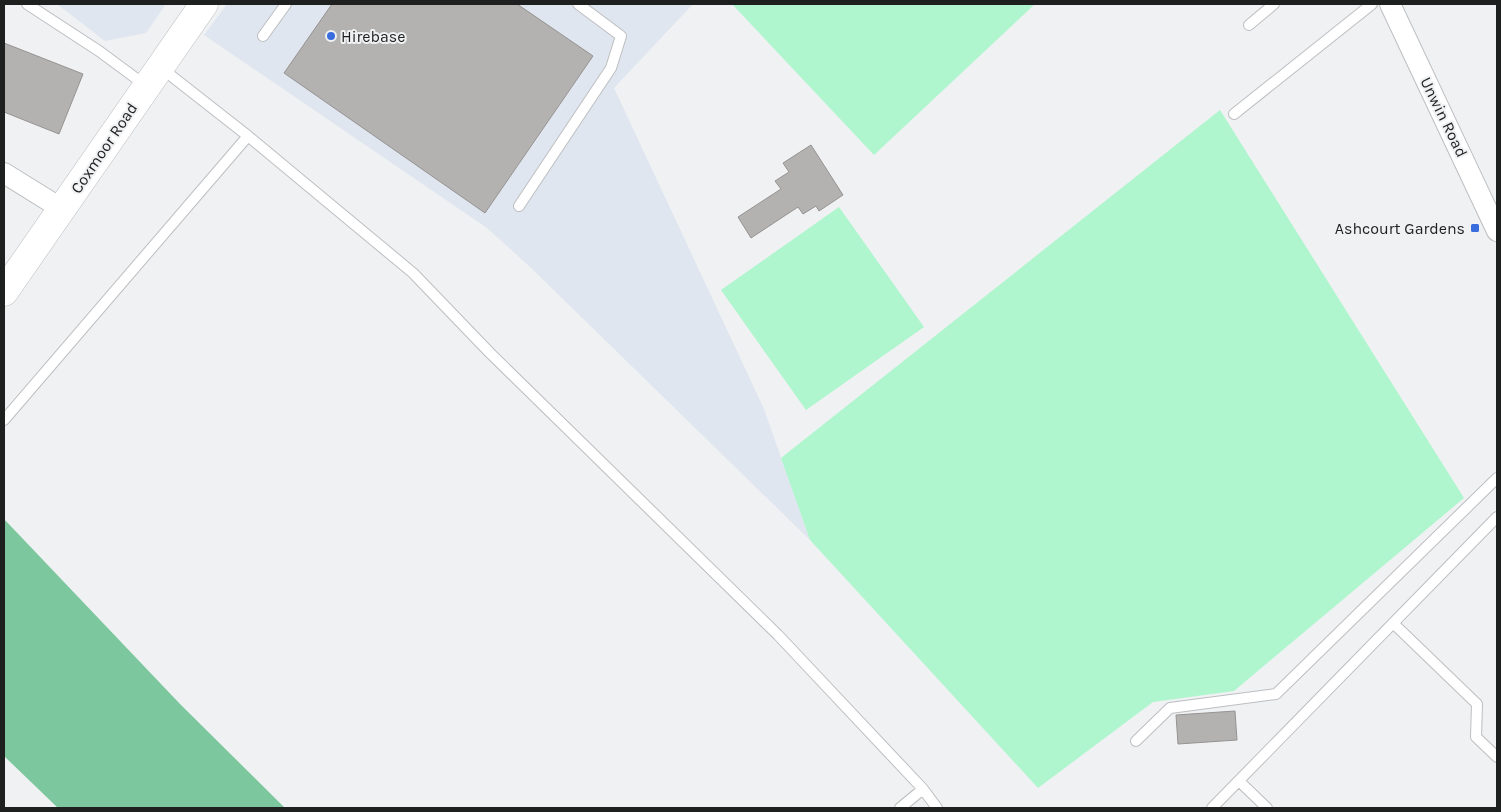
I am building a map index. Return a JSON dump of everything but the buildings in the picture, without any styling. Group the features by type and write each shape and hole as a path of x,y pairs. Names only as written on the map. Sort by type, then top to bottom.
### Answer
{"street":[{"name":"Coxmoor Road","path":"4,292 204,4"},
{"name":"Unwin Road","path":"1390,4 1497,231"},
{"path":"4,174 62,210"}],"lane":[{"path":"27,4 99,51 153,76 248,136 413,273 490,353 778,634 924,789 937,808"},
{"path":"263,36 286,4"},
{"path":"520,206 611,68 621,36 578,4"},
{"path":"1249,25 1274,4"},
{"path":"1234,114 1372,4"},
{"path":"4,420 248,136"},
{"path":"1136,741 1170,708 1276,694 1497,478"},
{"path":"1212,808 1497,517"},
{"path":"1393,623 1477,704 1476,737 1497,757"},
{"path":"1239,781 1267,808"},
{"path":"900,808 924,789"}],"shaded area":[{"path":"57,4 166,4 146,33 105,41"},
{"path":"227,4 693,4 614,88 764,409 810,540 529,266 487,228 204,35"}],"green space":[{"path":"732,4 1035,4 874,155"},
{"path":"1220,110 1464,498 1234,691 1153,702 1038,788 810,540 781,458"},
{"path":"839,207 924,327 806,410 721,290"},
{"path":"4,519 180,704 285,808 58,808 4,756"}],"place":[{"name":"Hirebase","path":"331,36"},
{"name":"Ashcourt Gardens","path":"1475,228"}]}
